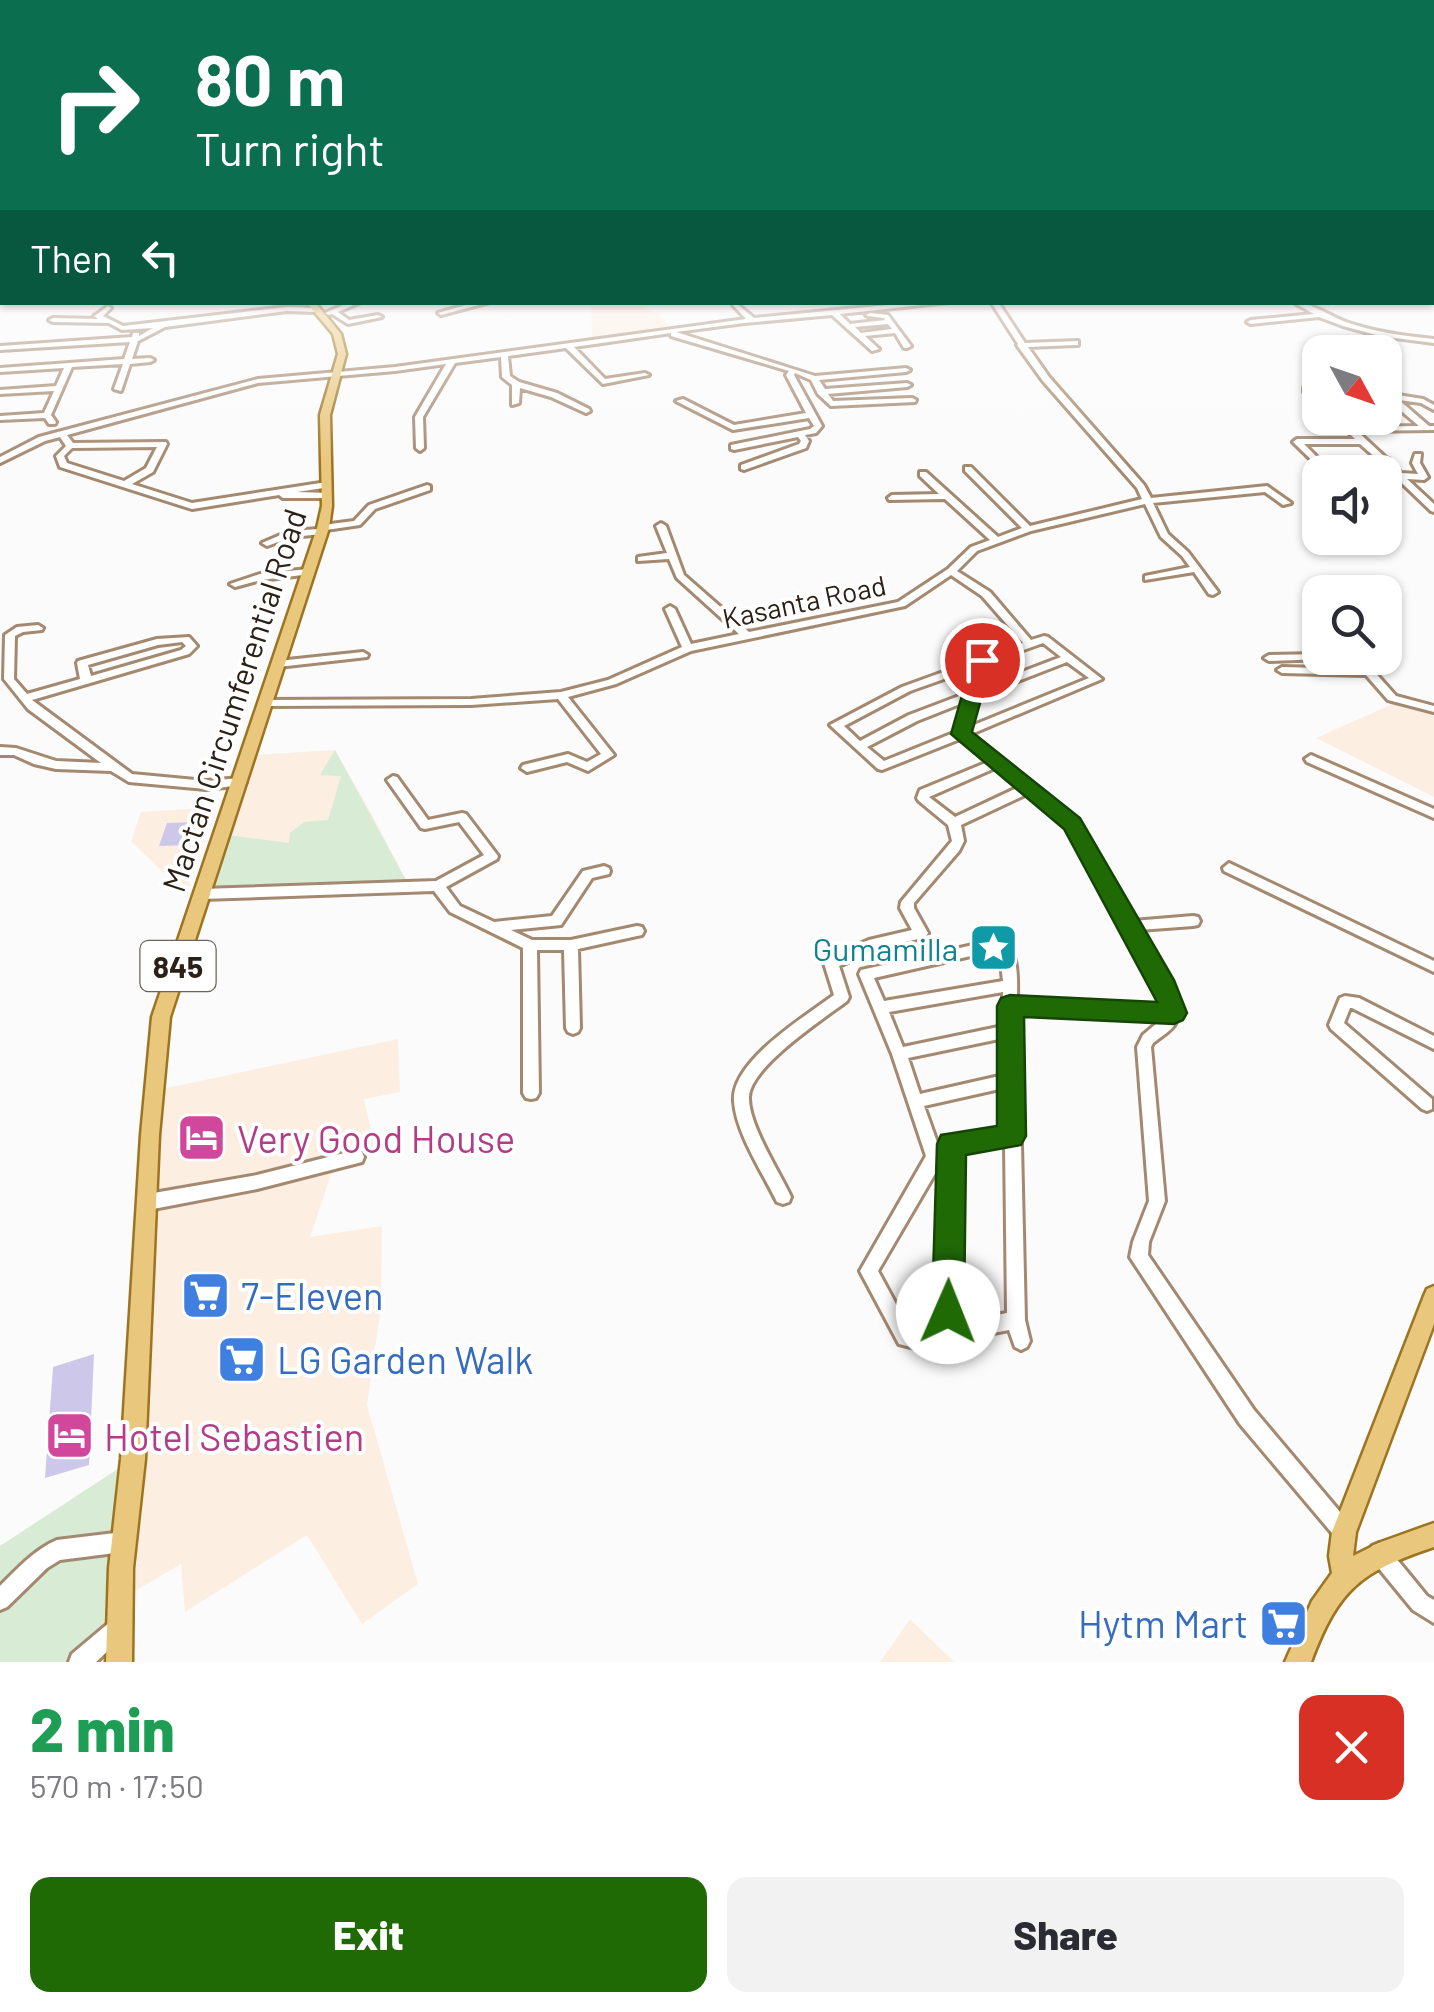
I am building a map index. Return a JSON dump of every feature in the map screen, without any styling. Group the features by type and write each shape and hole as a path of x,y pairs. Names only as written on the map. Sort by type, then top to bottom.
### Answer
{"main road":[{"name":"Mactan Circumferential Road","path":"120,1662 123,1542 133,1459 161,1018 323,530 327,490 325,415 338,374 340,344 320,310"},
{"path":"1346,1577 1341,1556 1344,1532 1434,1296"},
{"path":"1298,1662 1318,1608 1346,1577 1379,1553 1434,1535"}],"street":[{"path":"107,309 98,316 122,328 160,328"},
{"path":"0,348 132,339 160,328 287,309 320,310 348,322 378,317"},
{"path":"441,313 451,309"},
{"path":"740,309 752,320"},
{"path":"779,309 784,317"},
{"path":"835,314 869,309"},
{"path":"998,309 1021,345 1080,420 1141,487 1164,535 1212,592"},
{"path":"1306,309 1318,316 1389,336 1434,341"},
{"path":"0,460 62,433 245,383 452,361 784,317 835,314 882,314 905,343 872,346 835,314"},
{"path":"1251,322 1318,316"},
{"path":"53,320 111,322"},
{"path":"848,326 890,322"},
{"path":"858,335 896,330"},
{"path":"664,331 814,378 906,370"},
{"path":"118,389 132,339"},
{"path":"1021,345 1075,344"},
{"path":"568,345 604,382 645,375"},
{"path":"504,354 506,377 516,384 554,395 586,411"},
{"path":"0,370 150,360"},
{"path":"420,448 420,417 452,361"},
{"path":"50,418 69,366"},
{"path":"734,447 800,434 818,426 790,375 794,370"},
{"path":"814,378 832,404 912,400"},
{"path":"515,403 516,384"},
{"path":"821,392 907,385"},
{"path":"0,392 58,388"},
{"path":"1402,399 1431,405"},
{"path":"680,401 733,428 811,415"},
{"path":"1402,407 1431,428"},
{"path":"0,418 50,418"},
{"path":"50,418 70,446"},
{"path":"1402,428 1431,428"},
{"path":"744,467 803,446 805,441 800,434"},
{"path":"1356,435 1379,455"},
{"path":"1309,455 1298,442 1364,442"},
{"path":"1331,442 1346,455"},
{"path":"124,485 150,470 162,444 70,446 60,456 63,466 124,485 192,506 281,495 294,498 327,490"},
{"path":"1402,476 1424,477 1415,461 1418,456"},
{"path":"968,469 1028,529"},
{"path":"923,474 995,540"},
{"path":"1402,477 1434,509"},
{"path":"267,543 290,534 357,523 372,508 427,488"},
{"name":"Kasanta Road","path":"265,703 471,702 561,695 612,682 688,648 901,604 951,571 974,550 1028,529 1145,501 1267,489 1286,503"},
{"path":"892,498 946,496"},
{"path":"661,526 680,576 747,636"},
{"path":"641,560 670,556"},
{"path":"1148,578 1196,569"},
{"path":"951,571 986,594 1028,643"},
{"path":"235,584 308,572"},
{"path":"670,609 688,648"},
{"path":"38,628 22,628 10,635 8,679 32,707 113,767 138,780 240,782"},
{"path":"26,698 185,652 192,646 185,638 157,642 82,663 86,679"},
{"path":"1050,641 1096,680 882,766 836,721 906,689 1028,643 1050,641"},
{"path":"278,664 363,654"},
{"path":"861,745 913,718 1069,657"},
{"path":"1270,658 1302,657"},
{"path":"961,734 982,660"},
{"path":"1282,670 1302,670"},
{"path":"1371,675 1392,698 1434,709"},
{"path":"528,768 568,758 588,767 608,755 561,695"},
{"path":"961,734 1072,824 1131,926 1172,1002 1174,1013"},
{"path":"0,751 14,748 38,761 59,765 113,767"},
{"path":"1311,758 1434,814"},
{"path":"783,1197 743,1108 742,1086 756,1066 842,997 831,962 874,944 921,932 907,908 908,902 958,841 954,823 922,795 995,763"},
{"path":"202,894 438,886 490,859 492,852 462,816 425,824 393,780"},
{"path":"954,823 1028,788"},
{"path":"1228,868 1434,967"},
{"path":"495,926 556,921 588,874 604,870"},
{"path":"438,886 455,909 530,945 571,945 637,931"},
{"path":"1131,926 1193,920"},
{"path":"934,1157 899,1054 866,979 870,970 1000,944 1008,953 1010,985 1016,1320 1021,1341"},
{"path":"530,945 530,1093"},
{"path":"571,945 574,1028"},
{"path":"880,1008 1010,985"},
{"path":"1427,1104 1336,1025 1346,1002 1354,1002 1434,1043"},
{"path":"1010,1006 1174,1013"},
{"path":"1174,1013 1144,1047 1157,1201 1155,1218 1139,1243 1139,1257 1247,1416 1344,1532"},
{"path":"899,1054 1010,1031"},
{"path":"916,1100 1010,1080"},
{"path":"1011,1136 951,1144 934,1157 869,1271 905,1338 914,1340 1016,1320"},
{"path":"948,1331 951,1144"},
{"path":"148,1202 256,1182 356,1157"},
{"path":"0,1600 57,1550 123,1542"},
{"path":"1379,1553 1420,1603 1434,1613"},
{"path":"80,1662 118,1630"}],"shaded area":[{"path":"591,309 646,309 661,316 670,327 592,338"},
{"path":"1397,702 1434,710 1434,797 1316,738"},
{"path":"335,750 407,882 227,835 255,755"},
{"path":"215,807 186,895 131,841 141,812"},
{"path":"398,1039 400,1092 364,1099 376,1153 333,1168 310,1237 382,1226 381,1306 367,1405 418,1584 362,1624 307,1535 185,1612 181,1564 135,1591 162,1089"},
{"path":"910,1619 954,1662 880,1662"}],"green space":[{"path":"335,750 407,882 210,891 227,835 289,843 290,833 304,822 328,820 341,776 320,775"},
{"path":"133,1459 117,1629 78,1662 0,1662 0,1546"}],"building":[{"path":"197,822 190,845 159,846 167,823"},
{"name":"Hotel Sebastien","path":"94,1354 89,1465 45,1478 53,1367"}],"place":[{"name":"Gumamilla","path":"993,948"},
{"name":"Very Good House","path":"202,1138"},
{"name":"7-Eleven","path":"206,1295"},
{"name":"LG Garden Walk","path":"242,1359"},
{"name":"Hotel Sebastien","path":"69,1436"},
{"name":"Hytm Mart","path":"1283,1623"}],"route":[{"path":"948,1312 951,1144 1011,1136 1010,1006 1174,1013 1165,988 1082,837 1060,813 961,734 982,660"}]}
